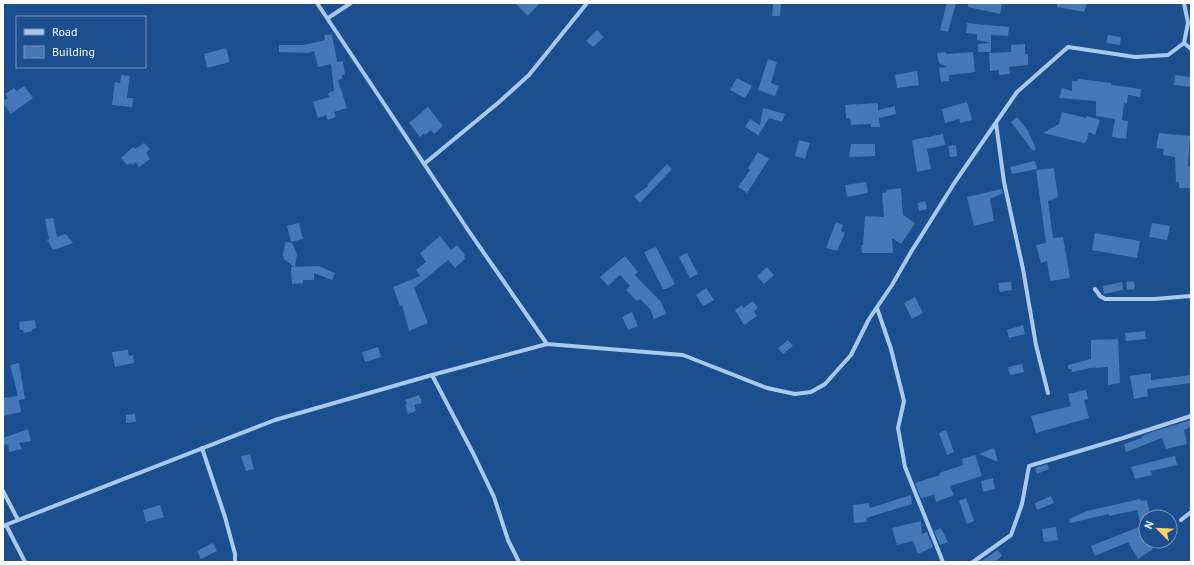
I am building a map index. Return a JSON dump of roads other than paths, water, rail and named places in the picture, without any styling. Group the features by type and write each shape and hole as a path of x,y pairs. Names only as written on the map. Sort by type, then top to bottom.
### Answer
{"street":[{"path":"317,3 468,230 547,344"},
{"path":"328,18 351,3"},
{"path":"424,164 498,103 529,75 587,3"},
{"path":"25,562 4,525 275,420 547,344 683,355 767,388 795,394 811,392 825,384 851,355 869,319 892,285 955,182 1017,92 1068,47 1135,57 1168,55 1184,43 1188,23 1184,3"},
{"path":"1184,43 1191,49"},
{"path":"996,123 1004,182 1023,269 1036,345 1048,393"},
{"path":"1095,289 1100,296 1105,299 1154,300 1191,296"},
{"path":"876,308 891,349 904,401 898,428 905,467 943,562"},
{"path":"432,375 494,497 508,540 519,562"},
{"path":"972,562 1011,535 1022,504 1028,466 1191,416"},
{"path":"202,448 225,517 235,554 235,562"},
{"path":"3,491 18,520"},
{"path":"1181,520 1191,512"}]}
